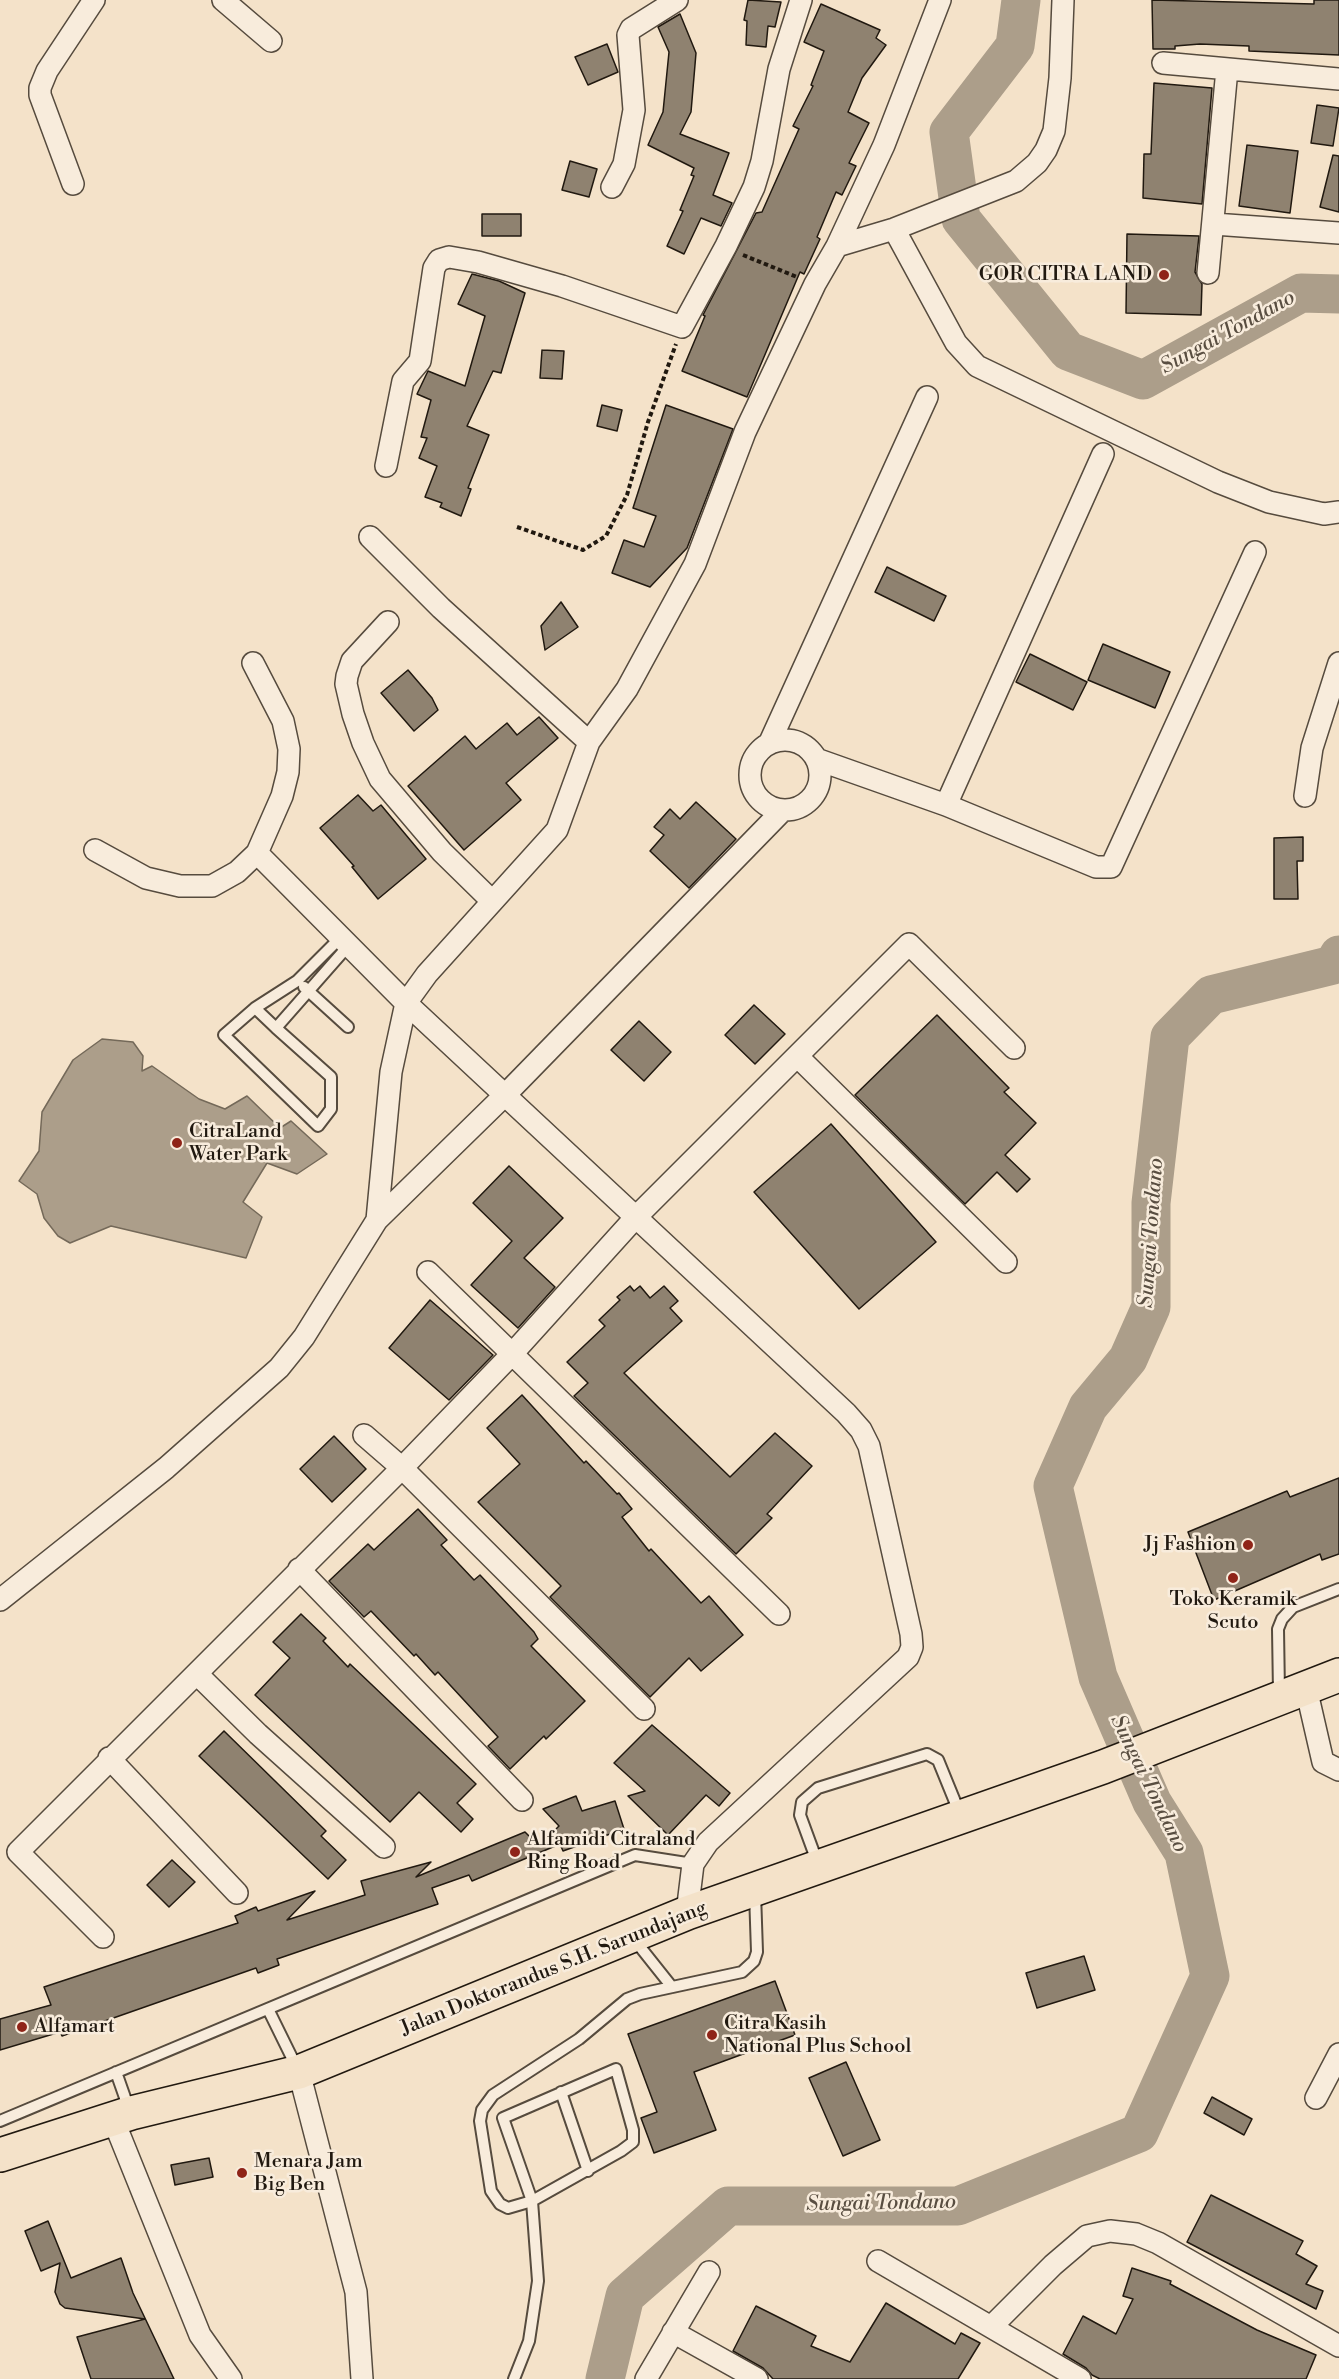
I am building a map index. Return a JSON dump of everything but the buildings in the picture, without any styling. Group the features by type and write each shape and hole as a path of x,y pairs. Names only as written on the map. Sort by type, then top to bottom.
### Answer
{"highway":[{"path":"1293,1694 1339,1675"},
{"name":"Jalan Doktorandus S.H. Sarundajang","path":"0,2155 122,2116 299,2072 687,1913 1164,1745 1293,1694"}],"street":[{"path":"73,184 40,95 40,88 47,71 94,0"},
{"path":"223,0 271,40"},
{"path":"612,187 624,164 634,110 628,35 631,29 677,0"},
{"path":"386,466 404,381 420,361 434,268 439,260 449,257 478,262 562,286 682,327 726,246 754,188 762,161 779,69 801,0"},
{"path":"377,1220 391,1072 406,1003 427,974 557,830 589,742 627,689 695,564 746,432 814,284 837,246 884,145 940,0"},
{"path":"837,246 894,230 919,218 1016,181 1037,163 1046,150 1054,131 1060,88 1063,0"},
{"path":"1163,63 1339,79"},
{"path":"1208,273 1227,69"},
{"path":"1214,224 1339,233"},
{"path":"894,230 956,343 977,366 1218,482 1269,501 1324,514 1339,512"},
{"path":"769,744 782,740 796,741 808,748 816,759 820,777 815,794 795,809 783,810 762,802 750,782 753,759 769,744 927,397"},
{"path":"946,805 1103,454"},
{"path":"370,537 441,608 589,742"},
{"path":"816,759 946,805 1096,867 1112,866 1255,552"},
{"path":"388,622 352,661 347,676 346,684 353,714 363,743 381,779 442,852 492,902"},
{"path":"95,850 146,878 180,886 212,886 237,872 257,853 270,830 282,796 288,772 289,749 283,721 254,663"},
{"path":"1305,796 1312,748 1339,663"},
{"path":"0,1600 166,1468 279,1368 304,1337 377,1220 506,1095 783,810"},
{"path":"257,853 406,1003 846,1413 861,1430 869,1446 912,1647 908,1657 708,1842 693,1864 687,1913"},
{"path":"103,1937 18,1852 109,1758 197,1674 298,1569 402,1468 512,1354 635,1218 909,944 1014,1048"},
{"path":"797,1056 1006,1262"},
{"path":"428,1272 779,1614"},
{"path":"364,1435 402,1468 644,1709"},
{"path":"298,1569 522,1800"},
{"path":"197,1674 258,1734 384,1847"},
{"path":"1293,1694 1323,1762 1339,1770"},
{"path":"109,1758 237,1893"},
{"path":"1316,2098 1339,2054"},
{"path":"299,2072 357,2292 361,2379"},
{"path":"122,2116 200,2335 231,2379"},
{"path":"992,2326 1053,2265 1087,2236 1110,2231 1136,2234 1158,2243 1339,2346"},
{"path":"878,2261 1080,2379"},
{"path":"646,2379 709,2272"},
{"path":"673,2332 757,2379"}],"lane":[{"path":"255,1008 332,1077 331,1108 318,1126 224,1035 255,1008 297,981 345,941"},
{"path":"276,1028 308,991 345,941"},
{"path":"297,981 348,1027"},
{"path":"1293,1694 1278,1629 1281,1619 1293,1607 1339,1589"},
{"path":"819,1866 800,1815 802,1802 818,1788 927,1754 938,1760 961,1817"},
{"path":"0,2121 635,1855 693,1864"},
{"path":"514,2379 529,2341 538,2281 532,2201 503,2118 616,2069 633,2130 633,2142 588,2171 532,2201 508,2208 493,2196 480,2121 486,2103 493,2095 579,2039 627,2000 672,1987 742,1972 757,1952 754,1890"},
{"path":"632,1936 672,1987"},
{"path":"268,2009 299,2072"},
{"path":"116,2072 122,2116"},
{"path":"561,2092 588,2171"}],"path":[{"path":"726,246 814,284"},
{"path":"517,528 583,550 606,536 627,495 648,422 682,327"}],"shaded area":[{"name":"CitraLand Water Park","path":"102,1039 133,1042 143,1056 142,1071 152,1066 199,1099 225,1109 247,1096 280,1128 291,1121 327,1154 297,1174 267,1163 243,1202 262,1217 246,1258 111,1226 70,1243 58,1236 44,1218 37,1194 19,1181 39,1151 42,1112 73,1060"}],"waterway":[{"name":"Sungai Tondano","path":"1021,0 1015,46 949,132 961,219 1068,351 1143,380 1301,293 1339,294"},
{"name":"Sungai Tondano","path":"605,2379 625,2296 728,2206 958,2206 1139,2133 1210,1976 1184,1853 1152,1802 1098,1677 1053,1486 1088,1407 1128,1359 1151,1307 1151,1203 1170,1037 1211,995 1333,965 1339,955"}],"place":[{"name":"GOR CITRA LAND","path":"1164,275"},
{"name":"CitraLand Water Park","path":"177,1143"},
{"name":"Jj Fashion","path":"1248,1545"},
{"name":"Toko Keramik Scuto","path":"1233,1578"},
{"name":"Alfamidi Citraland Ring Road","path":"515,1852"},
{"name":"Alfamart","path":"22,2027"},
{"name":"Citra Kasih National Plus School","path":"712,2035"},
{"name":"Menara Jam Big Ben","path":"242,2173"}]}
